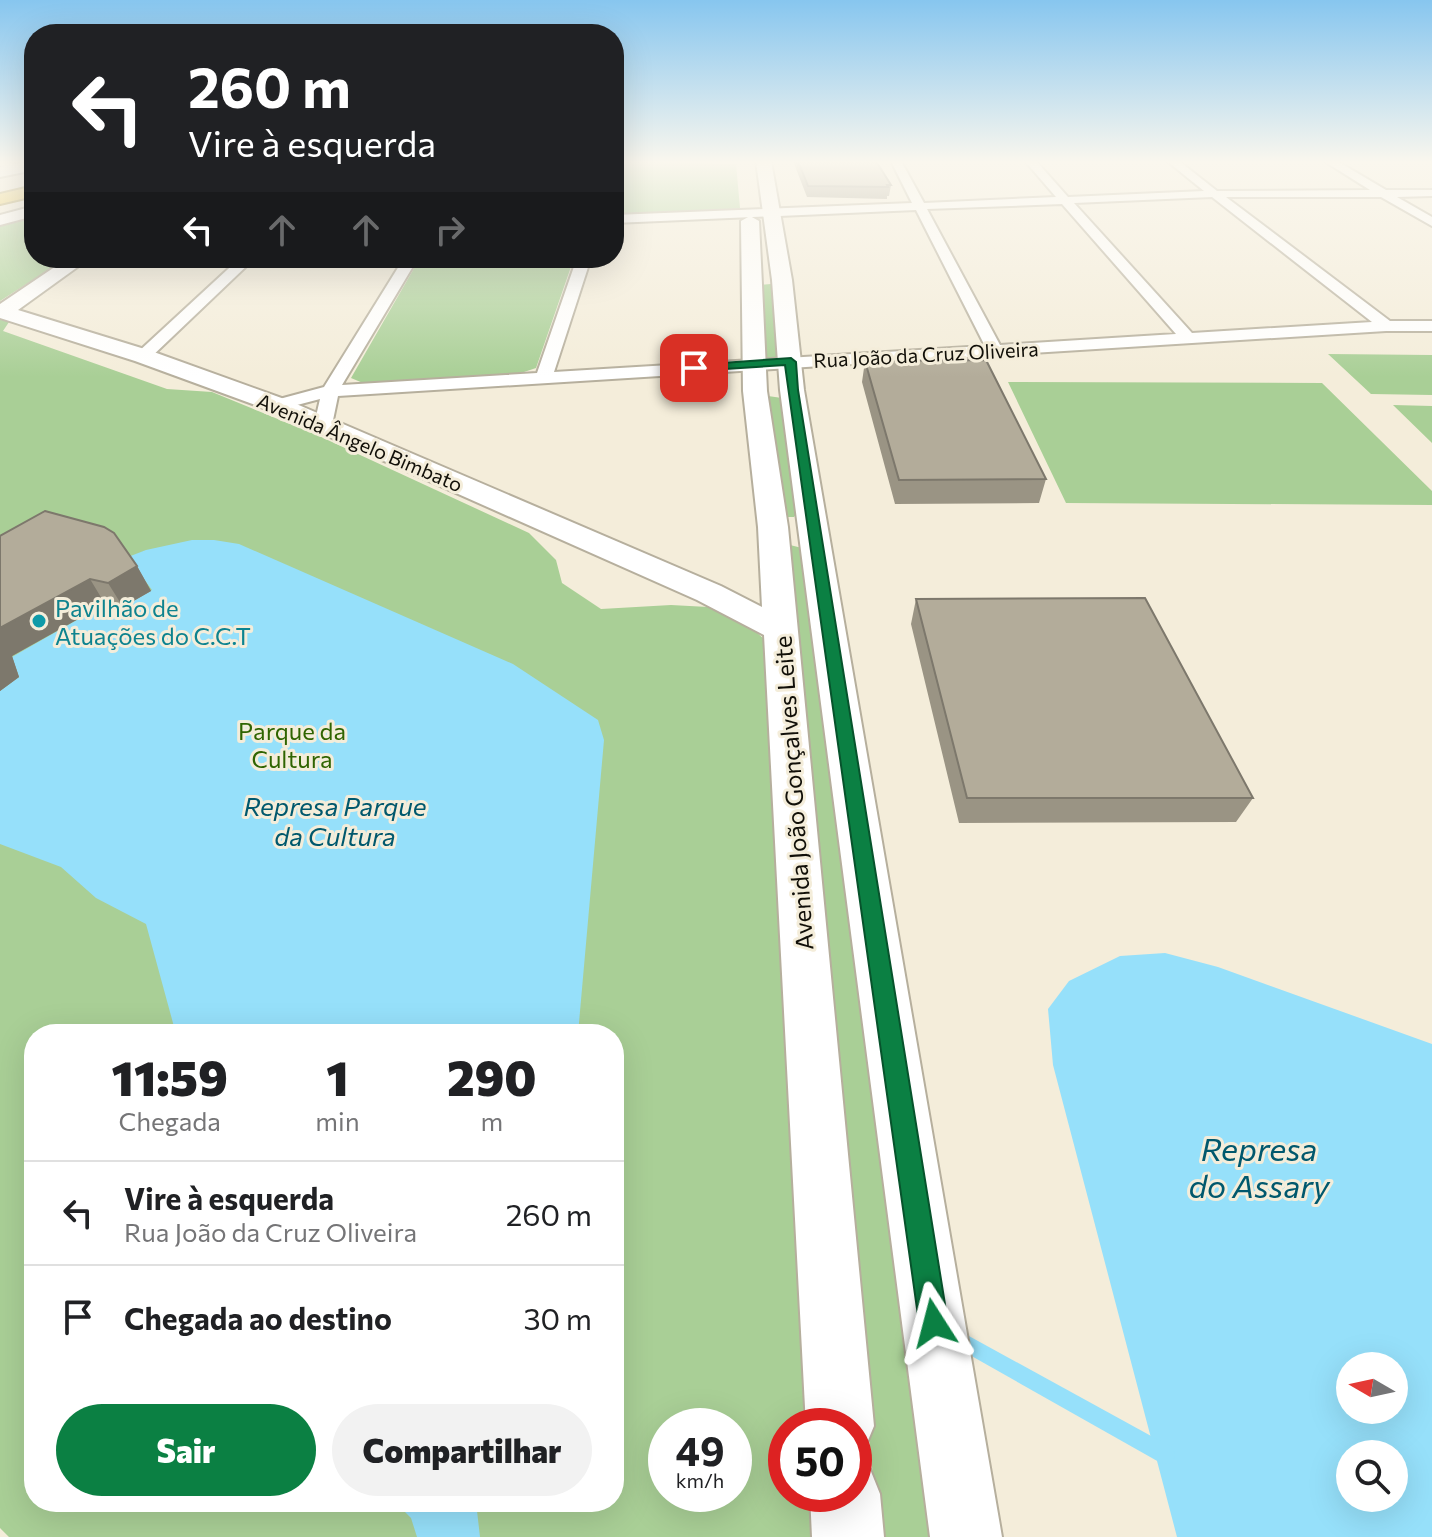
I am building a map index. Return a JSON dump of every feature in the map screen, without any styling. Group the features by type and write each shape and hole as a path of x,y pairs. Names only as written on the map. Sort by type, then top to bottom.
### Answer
{"main road":[{"name":"Avenida João Gonçalves Leite","path":"762,233 773,377 776,579 839,1408"},
{"name":"Avenida Ângelo Bimbato","path":"1,312 66,268"},
{"name":"Avenida Ângelo Bimbato","path":"1,312 143,356 278,405 709,593 780,630"},
{"name":"Avenida João Gonçalves Leite","path":"773,377 966,1537"},
{"path":"709,593 776,579"},
{"path":"846,1512 848,1537"}],"street":[{"path":"932,233 995,350"},
{"path":"1096,233 1189,339"},
{"path":"1264,233 1386,326"},
{"path":"143,356 237,268"},
{"path":"323,425 330,391 405,268"},
{"path":"544,378 581,268"},
{"name":"Rua João da Cruz Oliveira","path":"278,405 330,391 544,378 773,377 995,350 1386,326 1432,326"}],"green space":[{"path":"0,233 24,233 24,268 51,268 0,301"},
{"path":"414,268 571,268 536,368 515,375 363,383 351,378"},
{"path":"760,285 775,285 778,358 763,360"},
{"name":"Parque da Cultura","path":"0,319 9,322 3,331 167,389 212,392 319,436 529,533 556,560 562,583 601,609 671,605 708,607 744,621 765,640 809,1408 768,1408 768,1512 814,1512 815,1537 9,1537 0,1528"},
{"path":"1328,354 1432,355 1432,395 1371,394"},
{"path":"1008,382 1322,383 1432,491 1432,505 1066,503"},
{"path":"768,396 782,398 797,513 794,517 782,517"},
{"path":"1393,405 1432,406 1432,443"},
{"path":"786,544 806,549 933,1537 879,1537 872,1466 872,1408 866,1408 781,549"}],"water":[{"name":"Represa Parque da Cultura","path":"192,540 239,544 513,664 598,720 604,740 579,1024 173,1024 146,924 96,898 61,867 0,844 0,691 19,677 12,657 105,604 123,607 152,590 128,557"},
{"name":"Represa do Assary","path":"1165,953 1218,967 1432,1044 1432,1537 1177,1537 1053,1065 1048,1009 1069,981 1120,956"},
{"path":"405,1512 477,1512 480,1537 417,1537 411,1518"}],"building":[{"path":"986,360 1046,479 899,480 865,361"},
{"path":"45,511 104,527 114,533 137,566 108,583 90,579 0,628 0,536"},
{"path":"1145,598 1253,798 967,798 916,599"}],"waterway":[{"path":"958,1339 1166,1455"}],"place":[{"name":"Pavilhão de Atuações do C.C.T","path":"39,621"}],"route":[{"path":"694,368 791,362 792,390 934,1323"}]}
